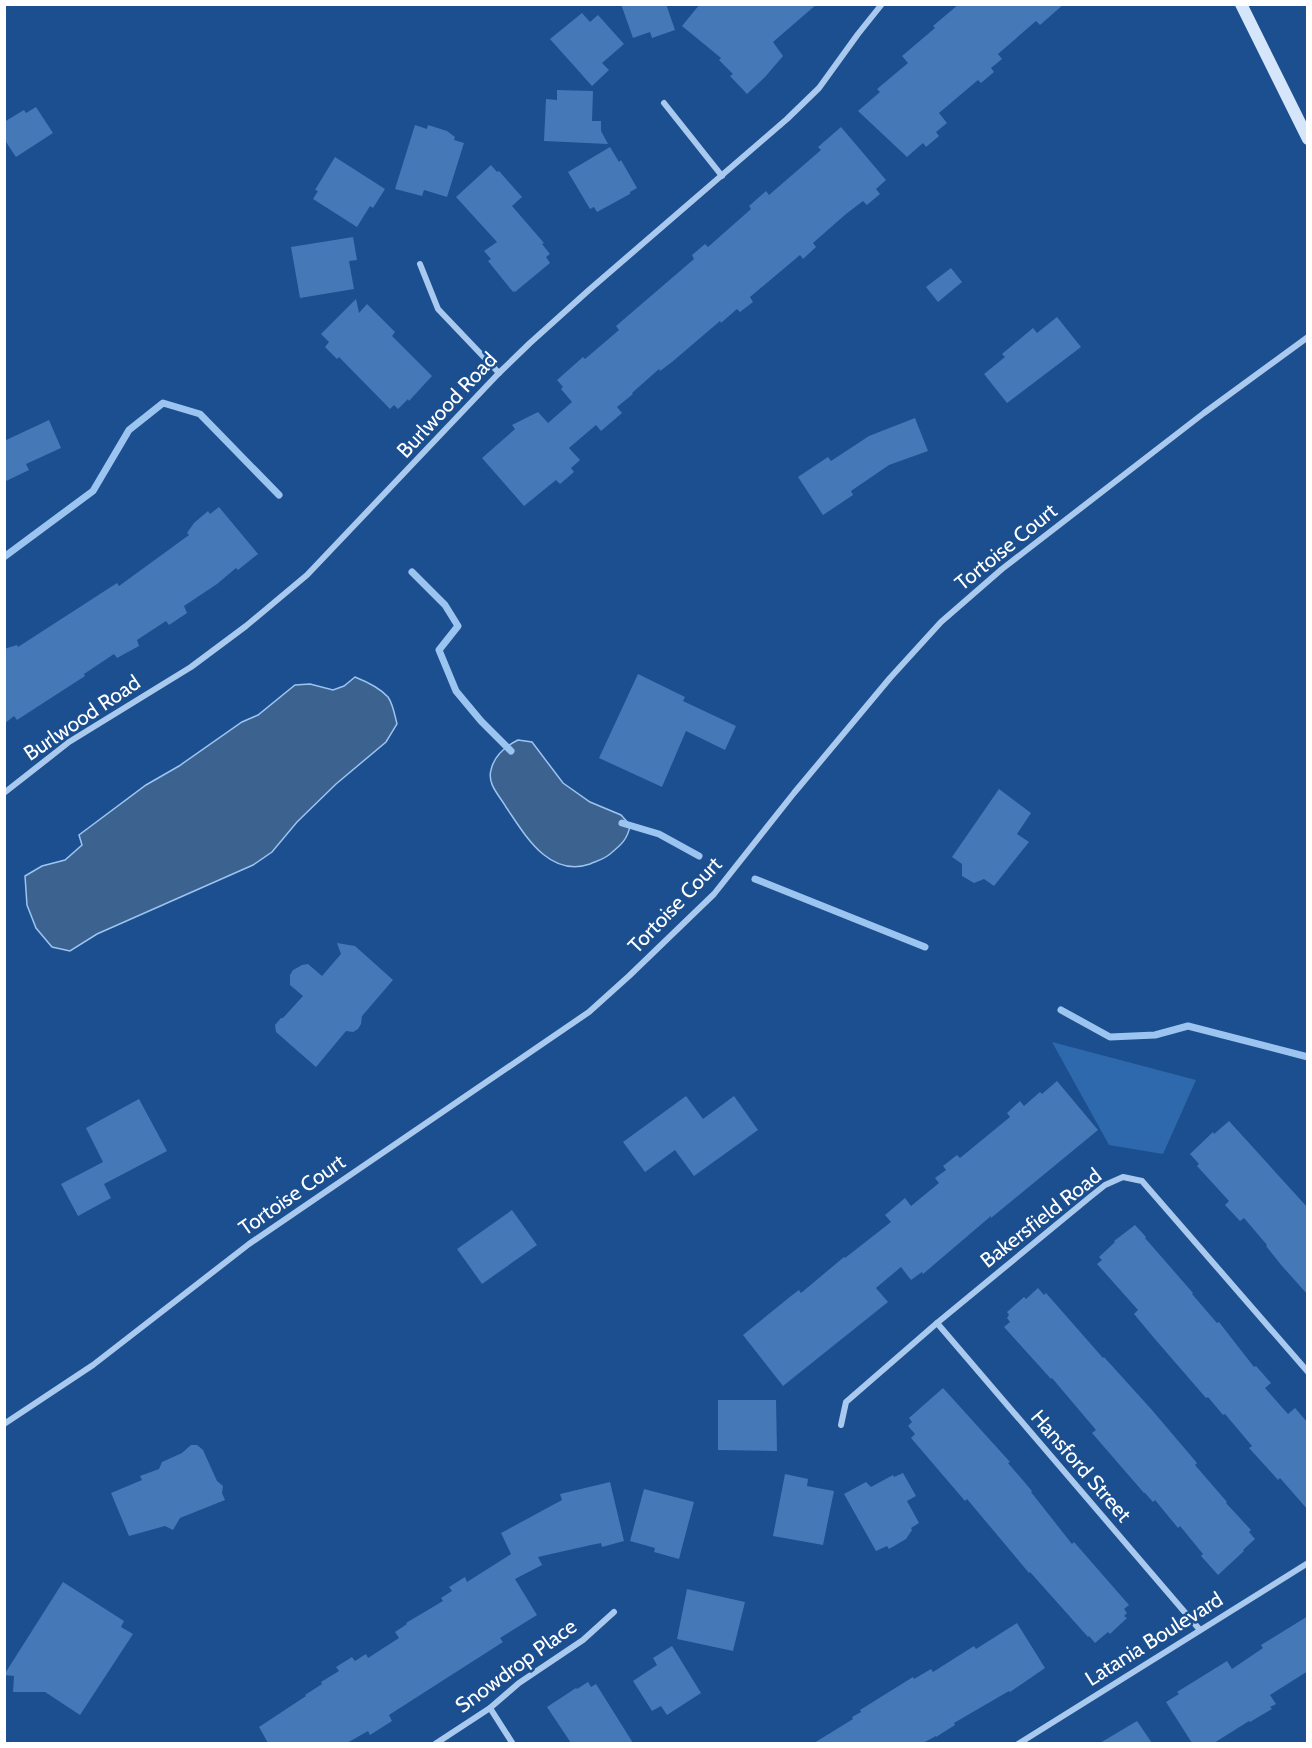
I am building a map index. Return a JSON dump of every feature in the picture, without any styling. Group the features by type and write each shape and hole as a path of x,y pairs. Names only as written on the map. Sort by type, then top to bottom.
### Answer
{"street":[{"name":"Burlwood Road","path":"4,793 69,742 191,667 246,626 307,575 499,374 580,298 779,126 819,88 882,4"},
{"path":"1241,4 1308,139"},
{"path":"664,103 722,176"},
{"path":"420,264 438,309 499,374"},
{"name":"Tortoise Court","path":"4,1424 93,1365 249,1244 589,1012 714,894 883,687 942,622 1002,568 1204,413 1308,337"},
{"name":"Bakersfield Road","path":"842,1425 846,1402 936,1323 1090,1197 1105,1185 1123,1177 1142,1181 1308,1372"},
{"name":"Hansford Street","path":"936,1323 1200,1630"},
{"name":"Latania Boulevard","path":"1018,1743 1308,1563"},
{"name":"Snowdrop Place","path":"435,1743 490,1708 519,1683 583,1640 614,1612"},
{"path":"490,1708 513,1743"},
{"path":"1028,1737 1032,1743"}],"shaded area":[{"path":"355,677 377,688 388,697 397,724 386,742 336,784 297,822 272,852 253,865 97,934 70,951 52,947 36,928 27,905 25,876 42,866 65,860 82,845 79,835 146,785 179,766 242,722 258,715 295,685 310,684 333,690 344,686"},
{"path":"518,740 532,742 563,783 590,802 621,815 630,825 626,838 608,856 590,864 575,867 562,865 550,860 521,830 497,794 490,775 498,756 505,748"},
{"path":"1052,1042 1196,1080 1163,1154 1109,1145"}],"building":[{"path":"621,4 666,4 675,30 652,38 650,32 633,38"},
{"path":"700,4 817,4 773,42 783,56 747,94 730,76 733,74 719,60 721,58 682,26"},
{"path":"959,4 1064,4 1040,25 1036,21 998,54 1002,59 991,68 994,72 981,83 978,80 939,113 947,123 936,132 939,136 926,147 923,143 907,157 858,111 880,92 877,89 908,63 902,56"},
{"path":"582,13 590,22 598,15 624,44 602,63 609,70 592,86 550,39"},
{"path":"557,90 593,91 592,121 601,121 601,131 608,144 544,141 546,99 557,100"},
{"path":"36,107 53,133 16,157 4,139 4,122 24,110 26,113"},
{"path":"415,125 427,129 428,125 447,131 455,137 454,140 464,143 447,197 424,190 422,196 395,189"},
{"path":"841,127 886,180 876,189 880,194 867,205 863,201 846,214 813,243 816,247 803,259 800,255 750,297 753,302 740,312 737,309 721,323 720,321 672,362 660,371 659,369 617,407 622,413 601,431 596,425 569,448 580,460 571,468 574,472 560,484 556,480 524,506 482,458 515,429 512,425 538,412 548,423 572,402 557,380 619,330 616,326 694,259 692,255 705,244 708,247 751,209 749,206 766,191 769,195 821,150 818,147"},
{"path":"610,147 619,162 621,160 637,188 597,212 594,207 590,209 568,172"},
{"path":"335,157 385,189 373,208 370,206 357,227 313,199 318,191 315,190"},
{"path":"491,165 522,197 512,206 544,243 542,244 550,254 546,257 550,263 515,292 488,261 491,259 484,251 497,242 456,197"},
{"path":"353,237 357,260 349,261 354,289 300,298 291,247"},
{"path":"951,268 962,282 938,302 926,287"},
{"path":"356,299 359,313 367,304 395,332 392,336 432,376 409,401 408,399 398,409 394,405 390,409 339,357 337,359 325,347 329,342 321,334"},
{"path":"1057,317 1081,347 1007,403 984,374 1005,357 1002,354 1033,328 1037,333"},
{"path":"915,418 928,451 889,465 851,491 853,495 823,515 798,477 828,457 831,461 869,436"},
{"path":"49,420 61,448 26,464 29,470 4,482 4,441"},
{"path":"219,507 258,554 184,606 187,613 169,625 166,621 137,640 139,646 117,658 114,654 84,674 85,676 17,720 14,716 4,724 4,649 17,645 18,647 117,583 119,586 189,535 187,533 194,523 208,511 210,514"},
{"path":"638,674 685,697 683,701 736,726 725,750 686,731 662,787 599,758"},
{"path":"999,789 1031,813 1017,834 1029,842 994,886 984,879 974,883 962,876 962,864 952,857"},
{"path":"337,943 355,946 393,980 362,1016 358,1029 353,1032 346,1031 316,1067 276,1032 275,1025 303,996 290,985 290,975 293,970 308,964 322,976 341,954"},
{"path":"1057,1081 1098,1130 923,1274 922,1272 911,1280 901,1267 876,1288 888,1302 783,1386 743,1335 791,1296 799,1290 801,1293 891,1222 885,1215 905,1198 911,1206 939,1183 935,1178 946,1170 943,1166 957,1155 960,1158 1010,1117 1007,1113 1020,1101 1024,1106"},
{"path":"686,1096 703,1119 734,1096 758,1130 694,1176 675,1150 645,1172 623,1142"},
{"path":"139,1099 167,1151 104,1184 111,1198 78,1216 61,1184 103,1162 86,1128"},
{"path":"1229,1121 1308,1208 1308,1295 1244,1218 1240,1221 1225,1205 1229,1201 1197,1166 1199,1164 1190,1154 1213,1132 1214,1134"},
{"path":"512,1210 537,1245 482,1284 457,1249"},
{"path":"1135,1225 1217,1323 1219,1322 1254,1367 1256,1366 1271,1383 1265,1388 1288,1414 1295,1408 1308,1423 1308,1510 1249,1448 1252,1446 1225,1414 1223,1415 1208,1397 1206,1398 1154,1338 1134,1314 1138,1310 1097,1264 1102,1260 1099,1257 1114,1241"},
{"path":"1038,1288 1044,1295 1046,1293 1152,1410 1197,1463 1195,1465 1226,1503 1251,1530 1249,1532 1255,1539 1218,1575 1180,1526 1178,1528 1155,1500 1153,1502 1144,1493 1092,1433 1096,1430 1052,1378 1004,1327 1010,1322 1007,1312"},
{"path":"943,1388 1010,1462 1008,1463 1072,1544 1074,1542 1129,1605 1124,1609 1127,1613 1124,1616 1127,1618 1110,1634 1108,1632 1095,1643 1088,1637 911,1438 915,1434 908,1426 912,1422 909,1418"},
{"path":"718,1400 776,1400 777,1451 718,1450"},
{"path":"191,1445 197,1445 203,1450 217,1481 223,1486 222,1493 225,1500 180,1518 173,1530 165,1526 129,1536 111,1493 142,1480 140,1476 159,1469 162,1462 182,1453"},
{"path":"903,1473 916,1496 907,1501 919,1523 911,1528 906,1539 889,1549 887,1546 876,1551 844,1494 866,1482 871,1487 893,1475 894,1477"},
{"path":"785,1474 808,1479 807,1486 834,1491 823,1545 773,1536"},
{"path":"610,1482 624,1541 602,1547 601,1543 538,1557 542,1565 515,1579 537,1615 500,1638 503,1642 389,1715 392,1721 370,1735 368,1731 347,1743 268,1743 259,1727 339,1671 336,1667 352,1657 355,1661 366,1654 368,1658 399,1638 395,1632 443,1601 441,1598 452,1591 449,1587 465,1577 467,1582 511,1554 501,1533 562,1500 560,1494"},
{"path":"644,1489 694,1502 679,1559 654,1552 655,1548 630,1541"},
{"path":"63,1582 124,1621 121,1627 133,1634 80,1715 45,1692 13,1692 14,1676 4,1675"},
{"path":"687,1589 745,1602 733,1651 677,1639"},
{"path":"1308,1616 1308,1671 1270,1695 1276,1704 1270,1707 1272,1709 1214,1743 1192,1743 1166,1702 1179,1694 1177,1692 1227,1661 1232,1669 1263,1648 1261,1645"},
{"path":"1017,1623 1045,1668 1010,1692 954,1723 955,1725 936,1737 923,1743 814,1743 853,1719 852,1717 861,1712 860,1710 913,1677 914,1679 931,1669 933,1672"},
{"path":"672,1646 701,1693 667,1715 661,1706 652,1711 633,1681 657,1665 653,1658"},
{"path":"588,1682 591,1687 596,1684 633,1743 571,1743 547,1707"},
{"path":"1137,1721 1152,1743 1100,1743"}],"waterway":[{"path":"4,557 93,491 129,430 163,403 200,414 279,495"},
{"path":"412,572 445,605 458,626 439,650 456,691 481,721 511,751"},
{"path":"622,823 659,834 699,856"},
{"path":"755,879 925,947"},
{"path":"1061,1010 1110,1037 1155,1035 1188,1026 1308,1057"}]}
